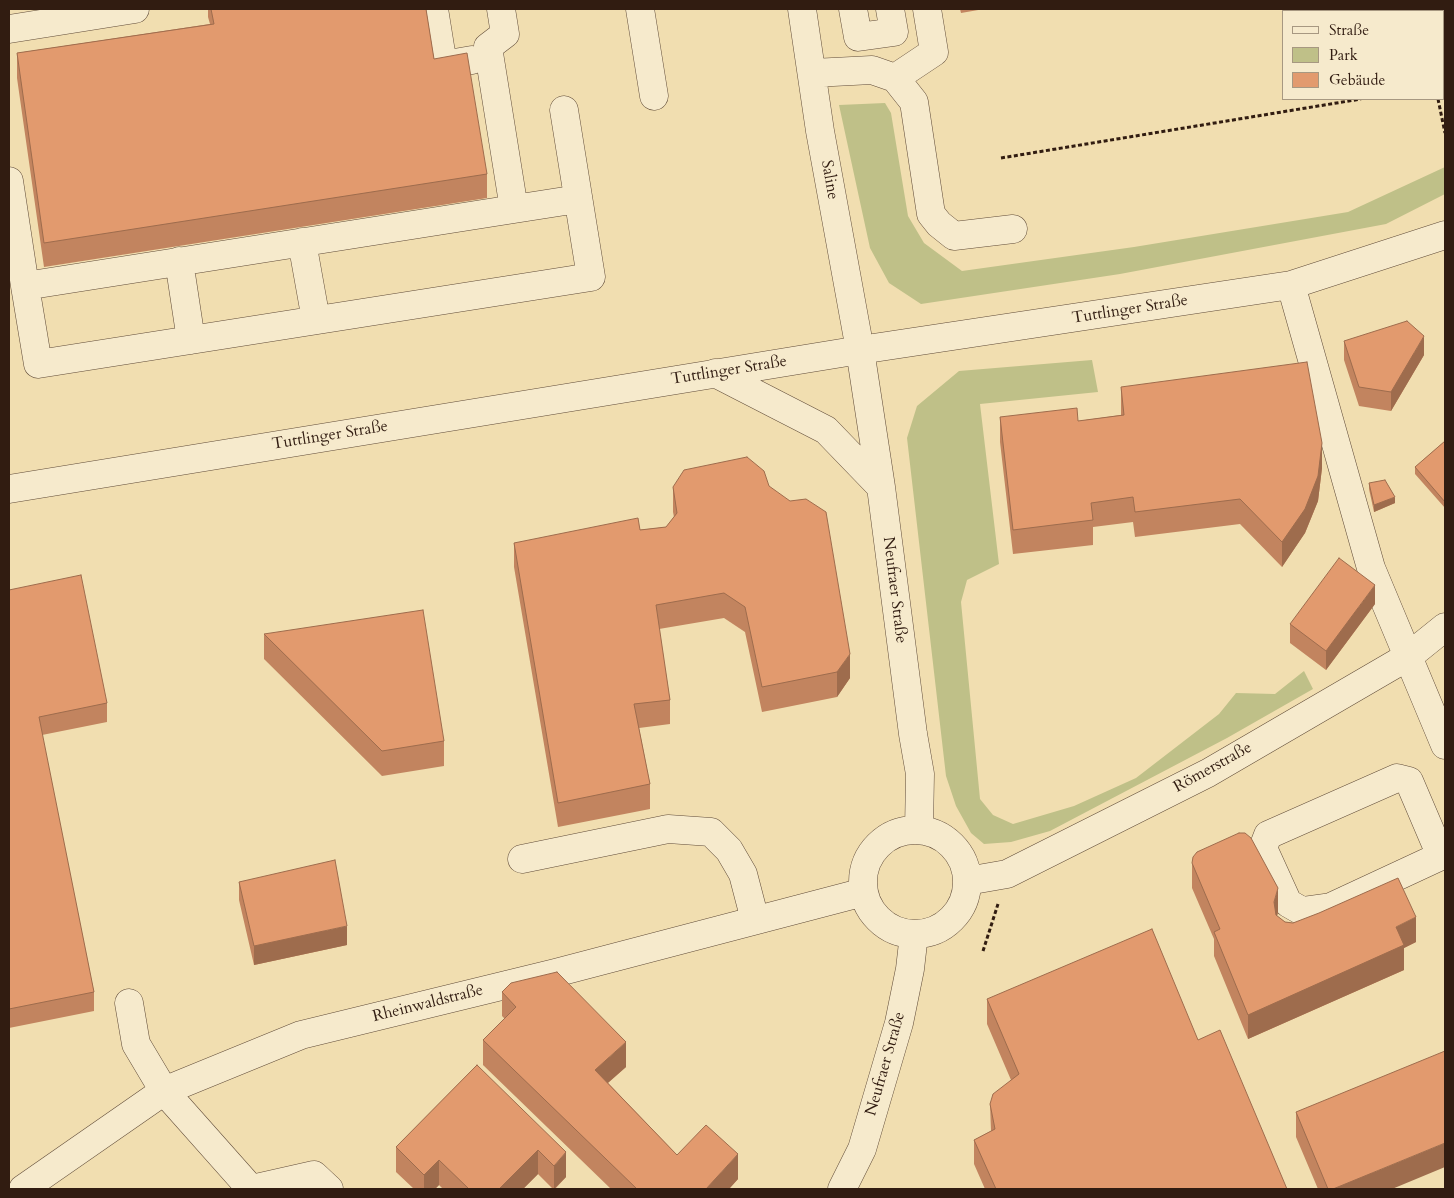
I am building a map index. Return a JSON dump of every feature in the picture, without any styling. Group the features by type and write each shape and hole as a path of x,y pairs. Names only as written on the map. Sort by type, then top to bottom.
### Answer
{"street":[{"path":"9,30 135,9"},
{"path":"434,9 443,65 490,58"},
{"path":"501,9 505,34 488,48 514,209"},
{"path":"640,9 654,96"},
{"name":"Saline","path":"802,9 820,131 860,350"},
{"path":"853,9 858,38 894,32 890,9"},
{"path":"895,78 934,52 927,9"},
{"path":"812,73 872,70 895,78 914,102 931,214 939,224 954,236 1013,229"},
{"path":"9,181 38,364 591,277 564,110"},
{"path":"25,286 578,199"},
{"name":"Tuttlinger Straße","path":"9,490 715,373 1290,285 1445,235"},
{"path":"302,242 316,320"},
{"path":"179,261 191,340"},
{"path":"1290,285 1372,568 1445,745"},
{"name":"Neufraer Straße","path":"860,350 881,487 913,734 920,774 919,830"},
{"path":"715,373 826,430 881,487"},
{"name":"Römerstraße","path":"967,881 1007,874 1208,773 1409,656 1445,627"},
{"path":"1397,778 1409,781 1443,855 1331,907 1302,911 1288,903 1263,848 1268,835 1397,778"},
{"path":"522,859 668,829 710,832 729,850 743,874 755,920"},
{"path":"919,830 935,834 950,843 962,859 967,881 963,902 951,920 933,931 914,934 894,929 880,921 870,908 864,892 864,874 874,850 888,837 919,830"},
{"name":"Rheinwaldstraße","path":"23,1189 164,1091 301,1035 864,892"},
{"name":"Neufraer Straße","path":"842,1189 862,1149 899,1023 910,969 914,934"},
{"path":"129,1003 136,1044 164,1091 251,1189 314,1175 329,1189"}],"path":[{"path":"1001,158 1356,100"},
{"path":"1438,100 1445,133"},
{"path":"983,951 1007,874"}],"green space":[{"path":"885,103 891,113 908,216 924,243 962,271 1134,247 1348,212 1445,167 1445,194 1386,224 1120,274 921,304 889,283 870,248 839,105"},
{"path":"1092,360 1098,392 980,404 999,564 967,580 961,602 980,799 993,815 1013,824 1074,806 1136,778 1219,714 1236,693 1275,694 1304,671 1313,689 1227,738 1050,831 1011,842 984,844 971,833 956,806 946,776 907,438 917,406 959,371"}],"building":[{"path":"211,9 426,9 434,59 467,53 487,174 44,243 17,53 214,24"},
{"path":"1407,321 1424,336 1391,392 1359,387 1344,341"},
{"path":"1307,362 1322,443 1318,476 1305,509 1282,542 1240,499 1135,512 1133,497 1091,503 1093,520 1013,530 1000,417 1077,408 1078,421 1124,415 1121,387"},
{"path":"1445,441 1445,502 1415,467"},
{"path":"747,457 764,471 769,486 790,501 806,499 826,512 850,654 837,672 762,687 745,607 724,593 656,605 670,700 634,704 650,784 558,803 514,543 638,518 640,530 666,527 677,513 673,487 684,470"},
{"path":"1385,480 1395,497 1374,505 1369,483"},
{"path":"1339,558 1375,585 1326,651 1290,624"},
{"path":"81,575 107,703 39,717 94,992 9,1009 9,590"},
{"path":"423,610 444,741 382,751 264,634"},
{"path":"1239,833 1245,833 1251,838 1278,888 1274,902 1276,915 1285,922 1293,923 1319,913 1398,878 1416,917 1396,927 1404,945 1248,1015 1214,932 1220,929 1192,863 1193,857 1197,852"},
{"path":"335,860 347,926 254,946 239,882"},
{"path":"1152,929 1198,1040 1220,1030 1287,1189 996,1189 974,1140 995,1129 990,1104 993,1094 1019,1074 987,999"},
{"path":"557,972 626,1042 595,1070 677,1155 706,1125 738,1154 706,1189 637,1189 483,1040 516,1007 502,992 511,983"},
{"path":"1445,1051 1445,1143 1333,1189 1328,1189 1296,1112"},
{"path":"477,1065 566,1152 554,1166 538,1150 499,1189 469,1189 439,1160 424,1175 396,1147"}]}
